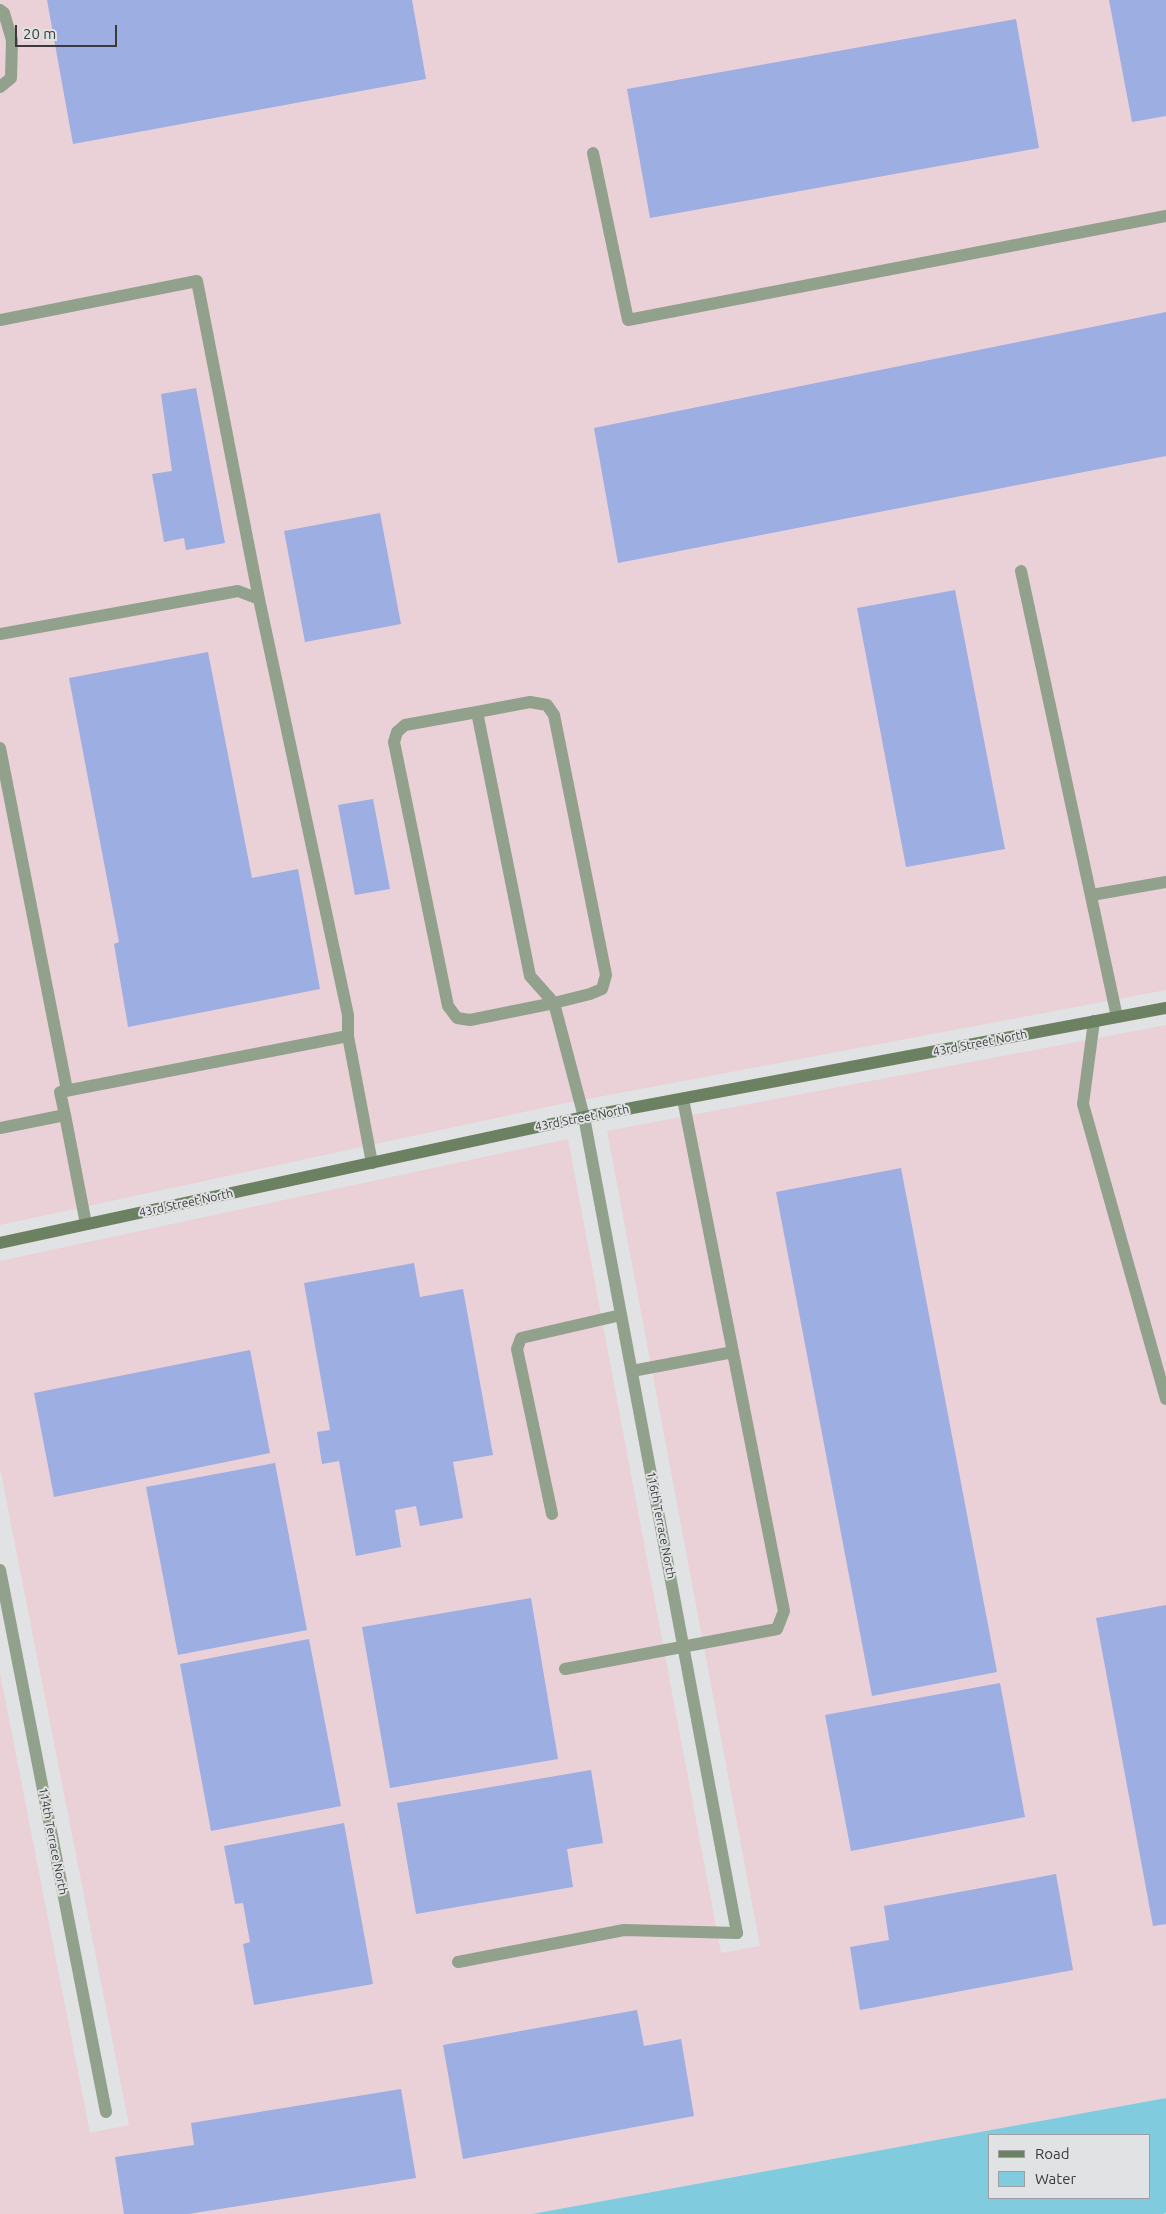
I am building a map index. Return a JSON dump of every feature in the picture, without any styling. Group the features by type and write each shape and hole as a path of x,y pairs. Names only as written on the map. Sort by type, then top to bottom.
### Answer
{"street":[{"path":"0,10 4,13 12,40 11,78 0,87"},
{"path":"593,152 628,320 1166,216"},
{"path":"0,320 197,281 259,599 348,1015 348,1036 372,1163"},
{"path":"1021,571 1117,1017"},
{"path":"0,634 238,591 259,599"},
{"path":"530,702 546,704 554,715 606,975 602,989 590,994 470,1020 457,1018 448,1006 394,742 397,732 405,725 477,712 530,702"},
{"path":"477,712 530,976 554,1003"},
{"path":"0,748 67,1090"},
{"path":"1092,895 1166,882"},
{"name":"116th Terrace North","path":"458,1962 624,1930 737,1933 584,1117 554,1003"},
{"name":"43rd Street North","path":"0,1243 584,1117 1166,1008"},
{"path":"1094,1021 1083,1104 1166,1399"},
{"path":"86,1224 60,1092 348,1036"},
{"path":"565,1669 777,1629 784,1611 683,1099"},
{"path":"0,1128 65,1115"},
{"path":"552,1514 517,1349 521,1338 621,1315"},
{"path":"632,1371 733,1352"},
{"name":"114th Terrace North","path":"0,1570 106,2112"}],"shaded area":[{"path":"0,0 1166,0 1166,990 561,1104 0,1225"},
{"path":"1166,1025 1166,2098 532,2214 0,2214 0,1673 90,2133 129,2125 0,1468 0,1261 568,1139 721,1953 760,1946 607,1131"}],"water":[{"path":"1166,2098 1166,2213 532,2214"}],"building":[{"path":"47,0 412,0 426,79 73,144"},
{"path":"1109,0 1166,0 1166,116 1132,122"},
{"path":"1016,19 1039,148 650,218 627,89"},
{"path":"1166,312 1166,456 618,563 594,428"},
{"path":"196,388 225,543 186,550 184,538 164,542 152,474 172,471 161,394"},
{"path":"380,513 401,624 305,642 284,531"},
{"path":"955,590 1005,849 906,867 857,608"},
{"path":"208,652 252,878 298,869 320,989 128,1027 114,944 119,942 69,678"},
{"path":"373,799 390,889 355,895 338,805"},
{"path":"901,1168 997,1672 872,1696 776,1192"},
{"path":"414,1263 420,1297 463,1289 493,1455 453,1462 463,1518 420,1526 416,1506 395,1510 401,1547 356,1556 339,1461 322,1464 317,1432 330,1430 304,1283"},
{"path":"250,1350 270,1453 54,1497 34,1393"},
{"path":"275,1463 307,1630 178,1655 146,1487"},
{"path":"531,1598 558,1759 390,1788 362,1627"},
{"path":"1166,1605 1166,1924 1153,1926 1096,1618"},
{"path":"309,1639 341,1806 211,1831 180,1664"},
{"path":"1000,1683 1025,1817 851,1851 825,1715"},
{"path":"591,1770 603,1843 567,1849 573,1887 416,1914 397,1803"},
{"path":"344,1823 373,1984 254,2005 243,1944 250,1942 243,1903 235,1904 224,1846"},
{"path":"1056,1874 1073,1970 860,2010 850,1947 889,1940 884,1906"},
{"path":"637,2010 644,2046 681,2039 694,2116 463,2159 443,2045"},
{"path":"401,2089 416,2178 188,2214 124,2214 115,2157 194,2145 191,2123"}]}
